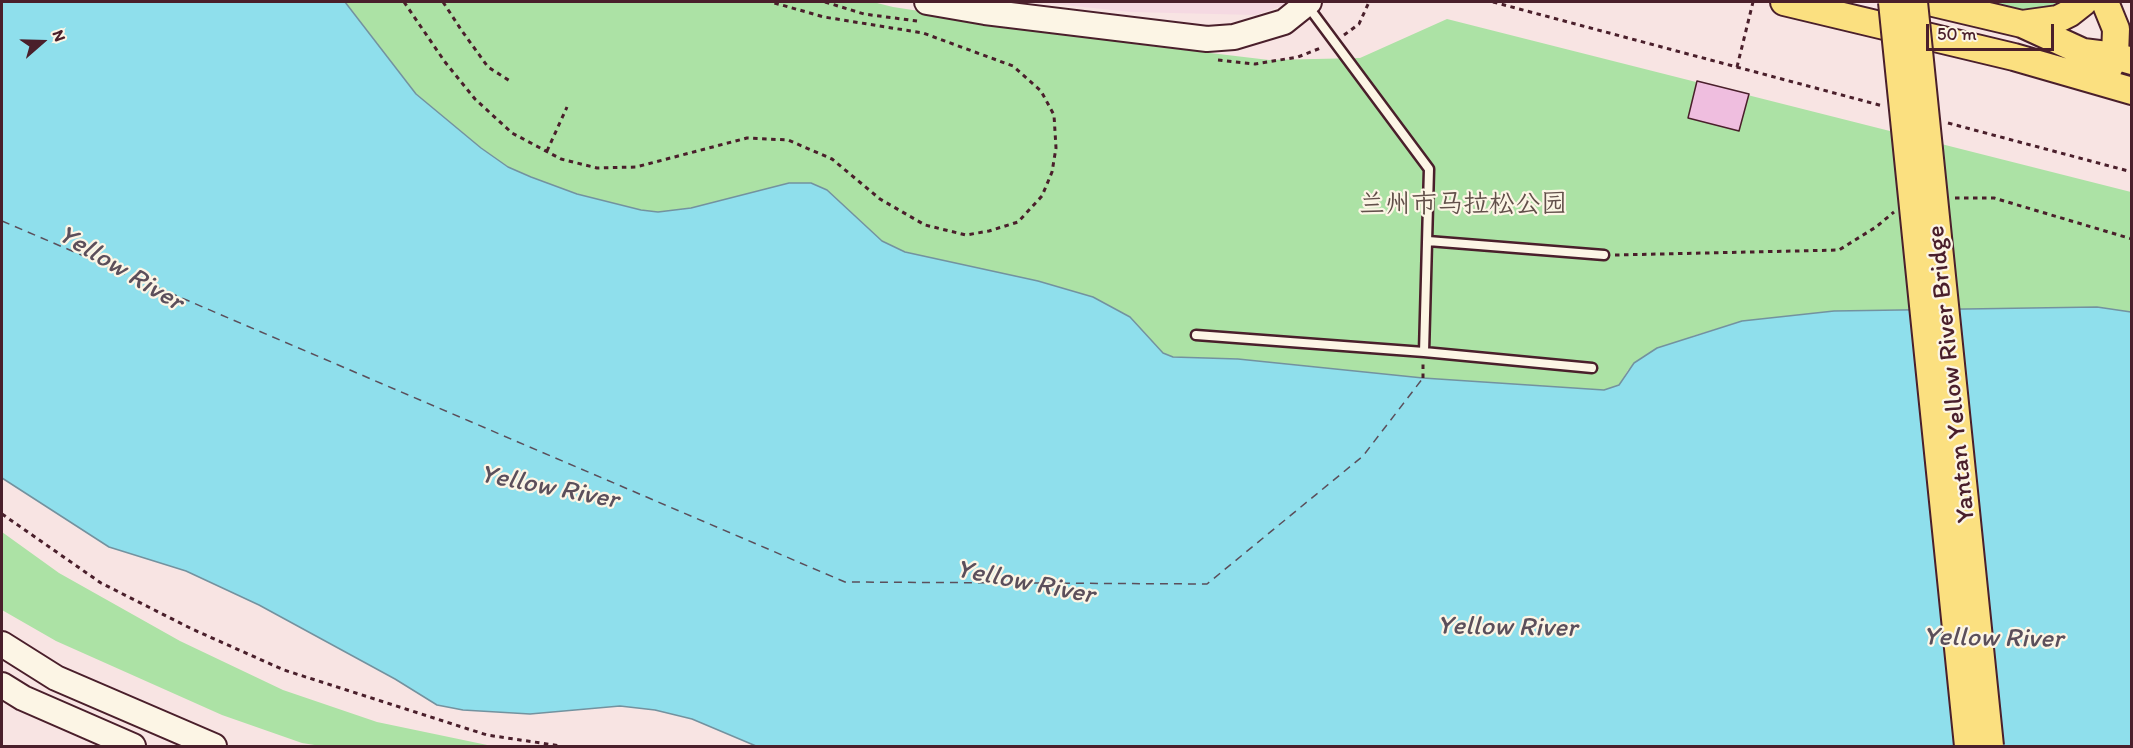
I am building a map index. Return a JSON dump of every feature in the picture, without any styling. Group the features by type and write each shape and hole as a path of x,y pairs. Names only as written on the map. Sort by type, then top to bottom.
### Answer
{"main road":[{"path":"1784,2 2014,57 2132,91"},
{"name":"Yantan Yellow River Bridge","path":"1892,2 1968,747"},
{"name":"Yantan Yellow River Bridge","path":"1914,2 1990,747"},
{"path":"1929,2 2022,24 2083,52 2123,59"},
{"path":"2022,24 2058,20 2084,2"},
{"path":"2105,2 2116,29 2123,59"},
{"path":"2102,81 2123,59"}],"street":[{"path":"927,2 984,12 1207,39 1234,37 1259,31 1284,22 1308,3"},
{"path":"2,644 56,678 214,747"},
{"path":"2,685 23,698 133,747"}],"lane":[{"path":"1308,3 1429,169 1424,352"},
{"path":"1428,241 1604,255"},
{"path":"1196,335 1424,352 1592,368"}],"path":[{"path":"404,2 445,62 475,99 512,133 561,159 597,168 636,166 747,138 788,141 832,159 880,199 925,225 966,235 1018,222 1042,195 1052,172 1056,148 1054,115 1041,91 1014,66 923,33 824,17 771,2"},
{"path":"443,2 488,67 510,81"},
{"path":"1493,2 1888,107"},
{"path":"1737,67 1753,2"},
{"path":"547,151 567,107"},
{"path":"1946,123 2132,172"},
{"path":"1946,198 1994,198 2132,239"},
{"path":"1604,255 1839,250 1876,227 1901,206"},
{"path":"2,514 101,583 192,629 284,670 487,735 561,747"}],"shaded area":[{"path":"1036,2 1293,2 1256,15 1131,12"}],"green space":[{"name":"兰州市马拉松公园","path":"345,2 873,2 1135,44 1269,60 1360,58 1447,19 2131,192 2131,312 2097,307 1834,311 1742,321 1693,336 1628,370 1619,385 1604,390 1423,378 1238,359 1173,357 1163,353 1130,317 1093,297 1038,281 905,252 882,241 827,190 811,183 789,183 691,208 658,212 577,194 531,177 508,167 481,148 416,94"},
{"path":"1958,2 2078,2 2032,21"},
{"path":"2,532 59,573 180,641 283,690 377,722 492,746 321,746 302,743 222,715 56,641 2,610"}],"water":[{"name":"Yellow River","path":"2,2 345,2 416,94 481,148 508,167 531,177 577,194 658,212 691,208 789,183 811,183 827,190 882,241 905,252 1038,281 1093,297 1130,317 1163,353 1173,357 1238,359 1423,378 1604,390 1619,385 1634,363 1657,348 1742,321 1834,311 2097,307 2131,312 2131,746 756,746 692,719 655,710 620,706 530,714 463,710 437,705 395,679 259,605 186,571 109,547 2,478"}],"building":[{"path":"1697,81 1749,94 1739,131 1688,118"}],"ferry route":[{"path":"2,221 845,582 1207,584 1363,456 1423,378"}]}
